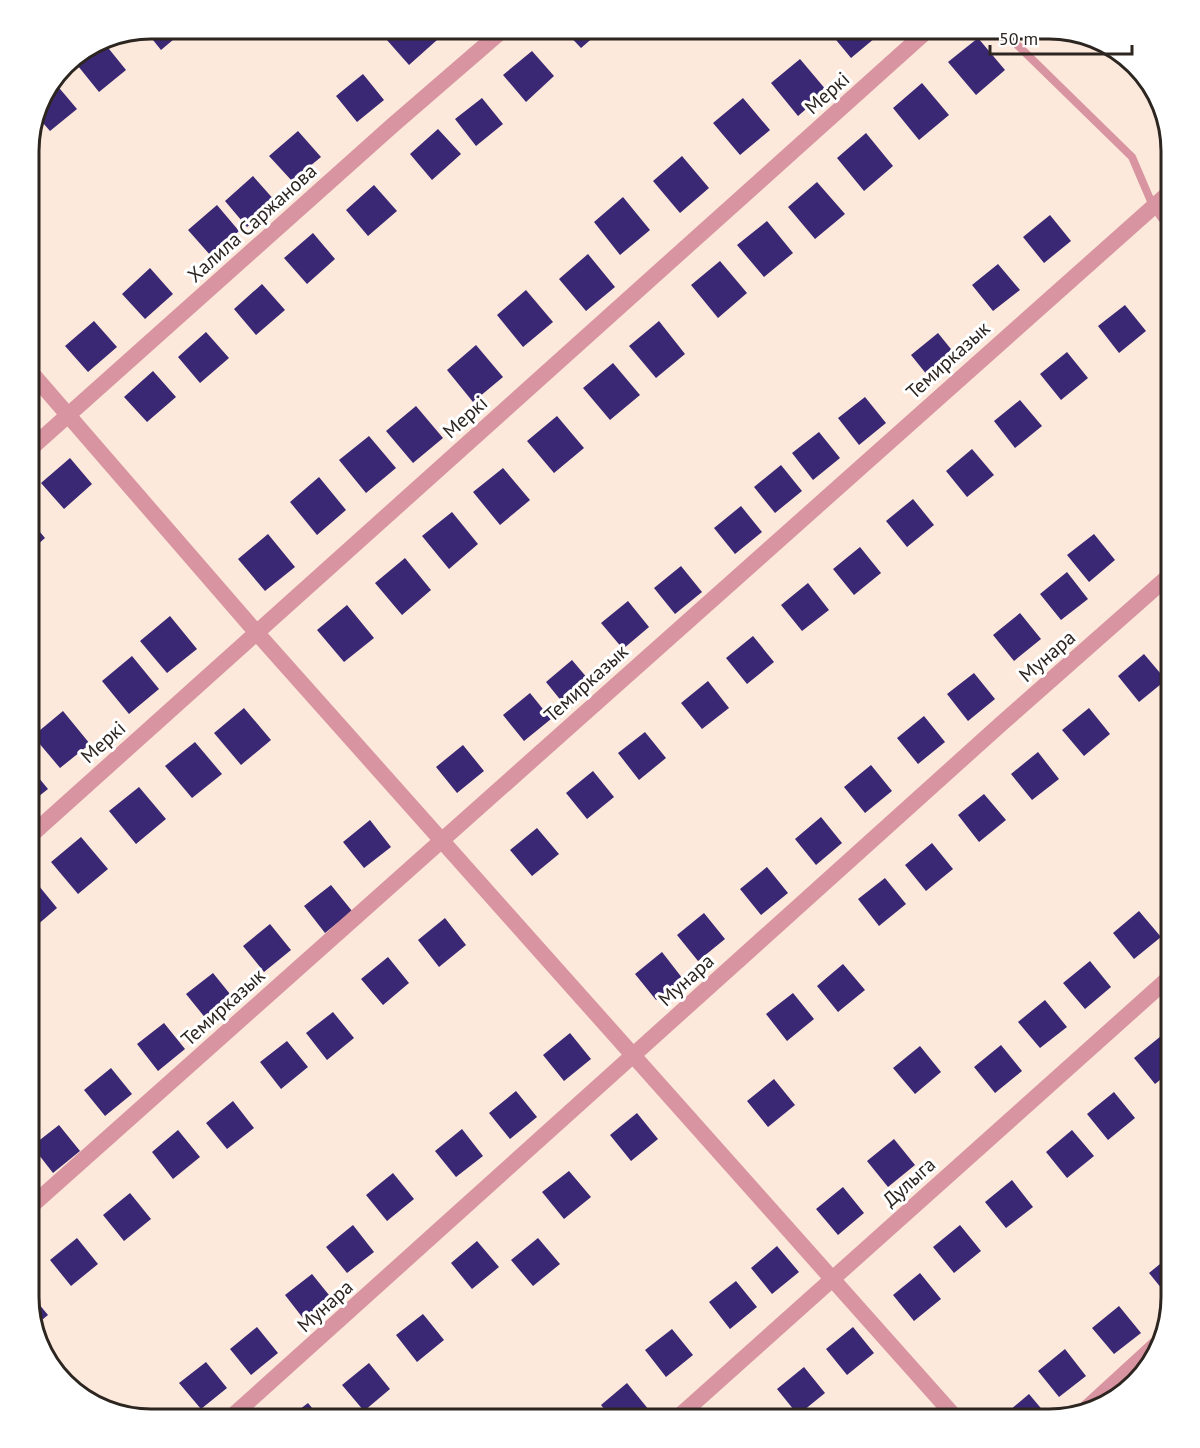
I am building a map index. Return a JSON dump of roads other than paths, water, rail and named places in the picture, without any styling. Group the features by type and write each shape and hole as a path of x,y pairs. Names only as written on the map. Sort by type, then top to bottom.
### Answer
{"street":[{"name":"Халила Саржанова","path":"39,441 384,132 492,39"},
{"name":"Меркі","path":"39,828 918,39"},
{"name":"Темирказык","path":"39,1198 1161,200"},
{"path":"39,382 256,632 948,1409"},
{"name":"Мунара","path":"241,1409 1001,724 1161,584"},
{"name":"Дулыга","path":"686,1409 1161,986"},
{"path":"1100,1396 1144,1355"}],"lane":[{"path":"1011,39 1132,157 1153,206 1161,217"}]}
